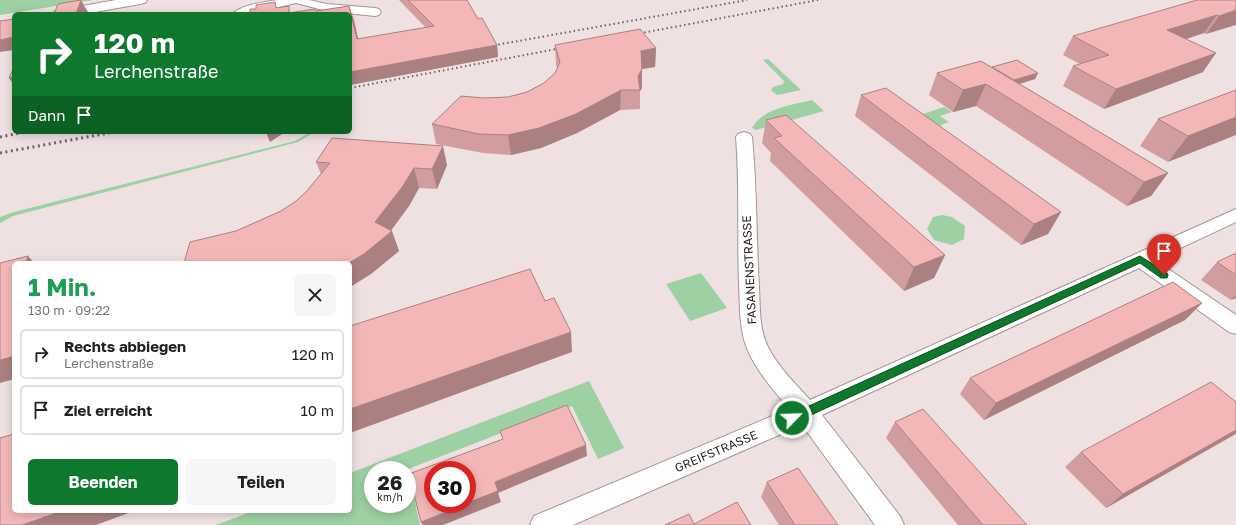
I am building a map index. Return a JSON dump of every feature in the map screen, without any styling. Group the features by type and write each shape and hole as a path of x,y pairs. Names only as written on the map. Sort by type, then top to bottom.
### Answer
{"main road":[{"path":"71,12 140,0"}],"street":[{"path":"244,12 251,9 295,0"},
{"path":"299,0 307,4 375,12"},
{"name":"FASANENSTRASSE","path":"744,137 747,167 747,248 751,326 757,348 769,369 806,412 891,525"},
{"name":"GREIFSTRASSE","path":"543,525 806,412 1236,215"},
{"path":"1140,259 1236,326"}],"green space":[{"path":"0,0 93,0 12,12 0,15"},
{"path":"768,59 801,90 777,95 771,90 773,87 783,84 784,81 763,60"},
{"path":"812,100 824,111 756,130 752,128 757,121 770,112 779,108"},
{"path":"944,107 952,112 940,116 949,122 939,126 923,114"},
{"path":"307,134 311,134 298,142 13,216 0,223 0,217 14,212 295,141"},
{"path":"942,215 952,217 965,226 964,239 952,245 934,240 927,229 933,217"},
{"path":"701,273 727,308 690,321 666,284"},
{"path":"589,381 624,448 598,459 572,406 429,461 424,461 424,463 416,466 416,461 381,461"},
{"path":"364,468 364,513 416,513 416,506 420,525 216,525 248,513 352,513 352,472"}],"building":[{"path":"81,0 77,12 55,12 58,4"},
{"path":"408,0 467,0 478,19 482,18 497,45 352,72 352,18 357,39 434,26"},
{"path":"1197,0 1236,0 1236,10 1167,30 1216,53 1116,89 1073,66 1109,55 1073,36"},
{"path":"275,2 276,8 289,6 289,12 250,12 250,9 256,9 256,5"},
{"path":"349,6 350,12 296,12 315,9 316,11"},
{"path":"12,19 12,37 0,40 0,21"},
{"path":"640,29 656,48 641,51 642,69 638,76 640,90 621,90 576,114 539,128 508,135 479,134 432,124 461,96 484,98 508,97 527,92 544,83 555,73 560,62 555,45"},
{"path":"1017,60 1038,73 1014,80 992,67"},
{"path":"981,61 1168,173 1144,182 986,84 963,90 937,73"},
{"path":"886,88 1061,212 1034,224 861,95"},
{"path":"1236,90 1236,117 1188,136 1158,119"},
{"path":"786,115 945,255 914,267 774,138 782,136 766,120"},
{"path":"332,138 443,146 432,169 414,168 403,186 375,222 392,231 364,254 352,261 185,261 190,242 236,231 281,211 296,201 306,192 330,163 316,162"},
{"path":"1236,253 1236,275 1217,262"},
{"path":"28,256 27,261 12,261 12,357 0,360 0,263"},
{"path":"530,269 545,301 554,298 571,332 352,408 352,325"},
{"path":"1173,282 1202,303 996,403 970,378"},
{"path":"1211,382 1236,402 1236,430 1123,494 1081,452"},
{"path":"567,405 586,445 495,482 498,491 476,500 476,461 444,461 503,439 500,431"},
{"path":"923,409 1027,525 983,525 895,422"},
{"path":"12,435 12,513 56,513 22,525 0,525 0,438"},
{"path":"424,468 424,513 444,513 421,522 416,502 416,471"},
{"path":"798,468 838,525 795,525 767,482"},
{"path":"737,502 751,525 665,525 689,514 694,524"}],"railway":[{"path":"485,47 747,0"},
{"path":"631,35 818,0"},
{"path":"352,88 567,47"},
{"path":"0,137 15,134"},
{"path":"0,153 103,134"}],"route":[{"path":"792,418 1140,259 1164,275"}]}
